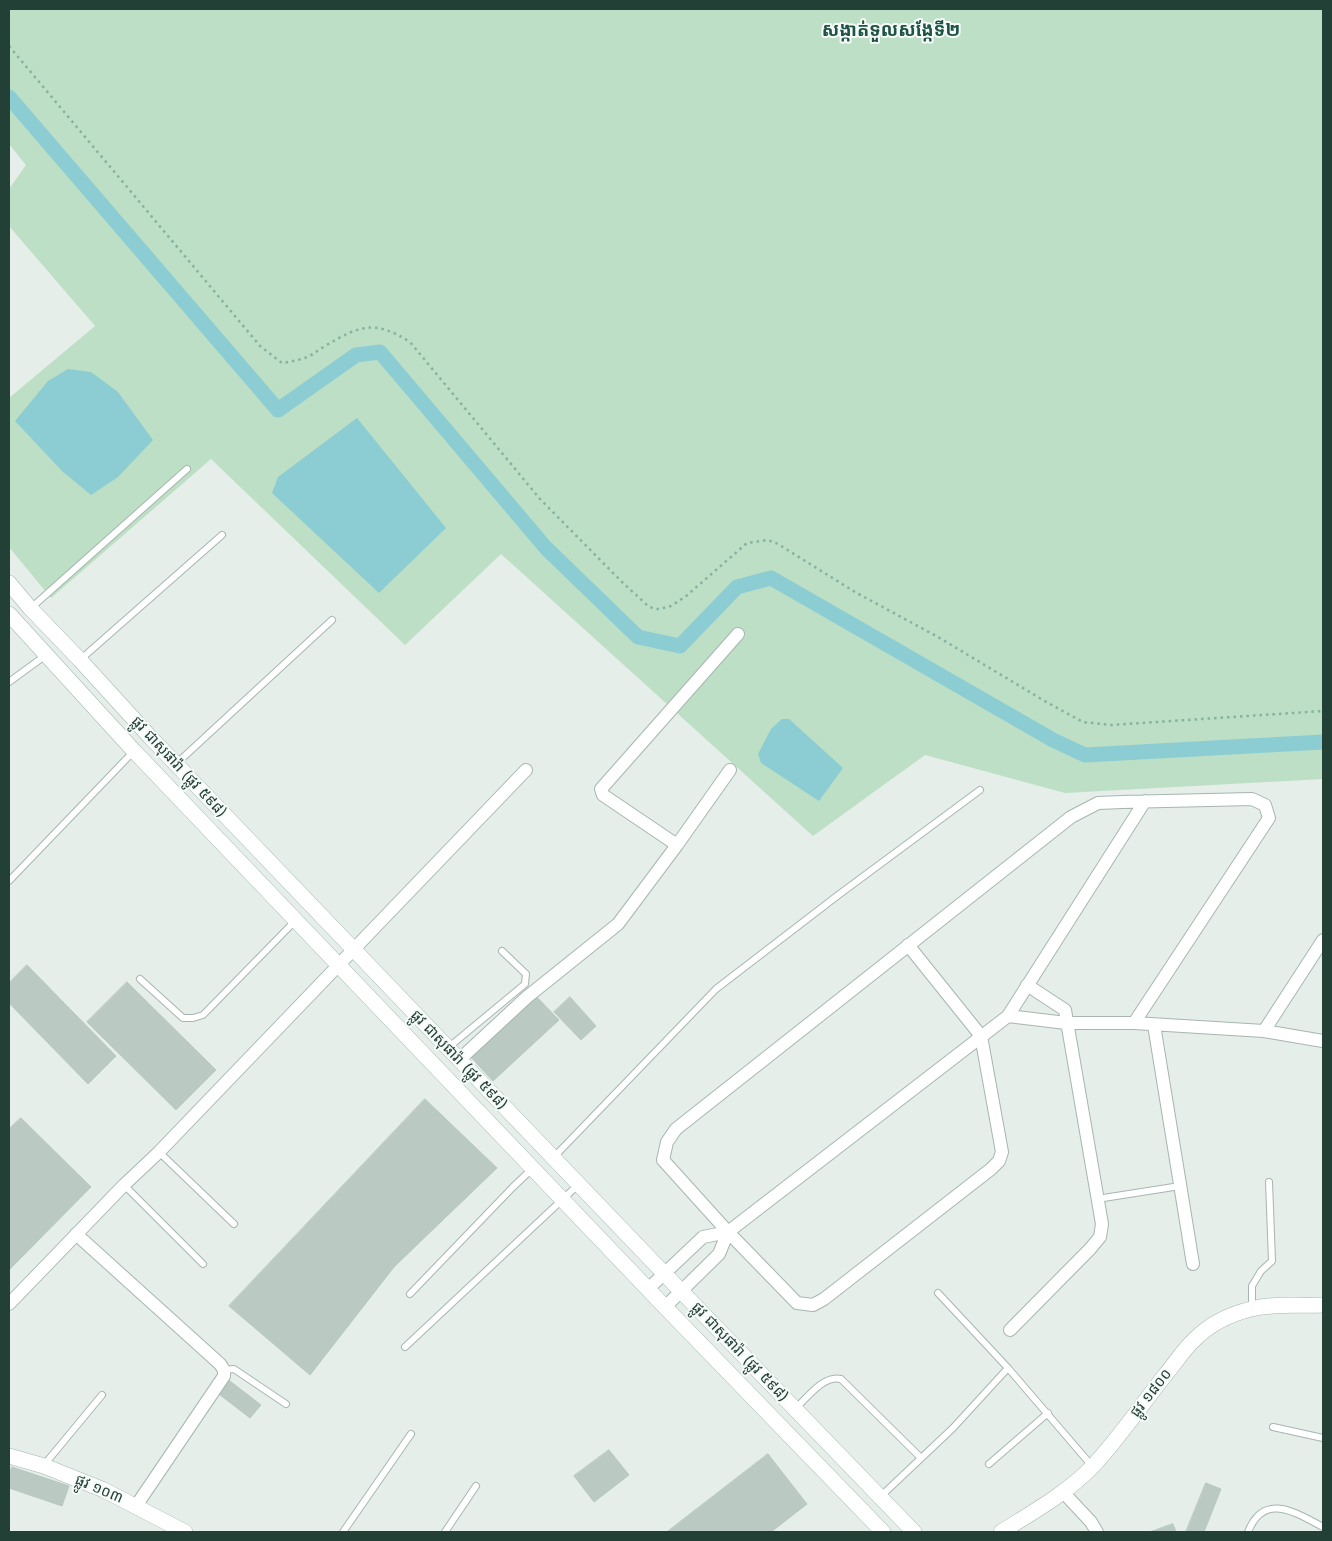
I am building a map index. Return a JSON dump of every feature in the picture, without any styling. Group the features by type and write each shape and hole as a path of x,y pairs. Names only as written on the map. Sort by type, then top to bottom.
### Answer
{"main road":[{"name":"ផ្លូវ ជាសុផារ៉ា (ផ្លូវ ៥៩៨)","path":"9,583 30,608 176,764 914,1532"},
{"name":"ផ្លូវ ជាសុផារ៉ា (ផ្លូវ ៥៩៨)","path":"9,614 134,751 665,1307 883,1532"},
{"path":"101,715 117,700"},
{"path":"502,1137 518,1122"},
{"name":"ផ្លូវ ១៨០០","path":"1001,1532 1063,1492 1093,1466 1195,1338 1213,1324 1252,1308 1323,1305"},
{"name":"ផ្លូវ ១០៣","path":"9,1456 44,1466 104,1490 185,1532"}],"street":[{"path":"677,845 603,794 601,789 738,634"},
{"path":"9,1304 124,1185 159,1152 526,770"},
{"path":"459,1060 527,997 618,924 730,770"},
{"path":"908,945 982,1036 1002,1152 999,1161 991,1169 824,1299 813,1305 797,1303 728,1232 663,1160 667,1142 676,1129 908,945 1071,817 1098,804 1144,801 1252,799 1265,805 1269,818 1134,1023"},
{"path":"648,1289 703,1237 728,1232 1008,1016 1144,801"},
{"path":"1264,1031 1323,940"},
{"path":"1010,1330 1090,1250 1100,1237 1102,1224 1065,1010 1027,985"},
{"path":"1008,1016 1066,1023 1134,1023 1264,1031 1323,1040"},
{"path":"1154,1025 1193,1264"},
{"path":"665,1307 719,1254 728,1232"},
{"path":"76,1234 220,1364 224,1370 224,1376 136,1506"},
{"path":"1063,1492 1091,1522 1097,1532"}],"lane":[{"path":"30,608 186,469"},
{"path":"80,660 222,534"},
{"path":"176,764 332,620"},
{"path":"9,682 46,655"},
{"path":"9,881 134,751"},
{"path":"553,1158 716,989 980,790"},
{"path":"140,979 183,1018 203,1015 296,920"},
{"path":"448,1048 525,984 526,974 502,951"},
{"path":"159,1152 234,1224"},
{"path":"410,1294 533,1168"},
{"path":"1252,1308 1252,1286 1262,1271 1272,1261 1269,1182"},
{"path":"405,1347 579,1184"},
{"path":"124,1185 202,1264"},
{"path":"1097,1200 1180,1186"},
{"path":"938,1293 1008,1368 1093,1466"},
{"path":"880,1497 953,1428 1008,1368"},
{"path":"224,1370 234,1370 286,1404"},
{"path":"795,1409 824,1382 834,1377 841,1378 921,1458"},
{"path":"44,1466 102,1395"},
{"path":"989,1464 1048,1413"},
{"path":"1273,1427 1323,1438"},
{"path":"343,1532 411,1434"},
{"path":"445,1532 476,1486"},
{"path":"1248,1532 1252,1522 1273,1507 1291,1510 1323,1527"}],"path":[{"path":"9,46 260,346 282,363 303,359 349,332 358,329 380,328 395,333 410,342 540,499 647,606 654,609 671,606 685,597 748,543 768,540 778,544 855,592 938,637 1083,722 1110,725 1323,711"}],"green space":[{"path":"9,9 1323,9 1323,779 1065,793 925,755 813,836 501,554 405,645 211,459 51,598 9,547 9,398 95,326 9,226 9,189 26,165 9,144"}],"water":[{"path":"68,369 91,372 118,392 153,440 118,477 91,495 62,471 15,421 48,381"},
{"path":"357,418 446,528 379,593 272,493 278,477"},
{"path":"782,719 789,719 843,768 819,801 761,763 758,754 771,729"}],"building":[{"path":"27,965 116,1056 88,1084 9,1003 9,983"},
{"path":"127,982 216,1070 176,1110 87,1022"},
{"path":"534,994 559,1020 493,1081 468,1054"},
{"path":"570,997 596,1026 581,1040 554,1012"},
{"path":"425,1099 497,1168 394,1267 310,1375 229,1306"},
{"path":"21,1118 91,1187 9,1270 9,1129"},
{"path":"226,1378 261,1405 250,1418 215,1391"},
{"path":"609,1450 629,1475 594,1502 574,1476"},
{"path":"768,1454 807,1504 771,1532 667,1532"},
{"path":"12,1467 69,1486 62,1506 9,1488 9,1476"},
{"path":"1206,1483 1221,1489 1204,1532 1186,1532"},
{"path":"1173,1524 1176,1532 1150,1532"}],"waterway":[{"path":"9,97 278,410 356,355 380,352 546,548 638,637 680,646 737,587 771,578 1053,740 1085,755 1323,742"}],"district":[{"name":"សង្កាត់ទួលសង្កែទី២","path":"891,31"}]}
